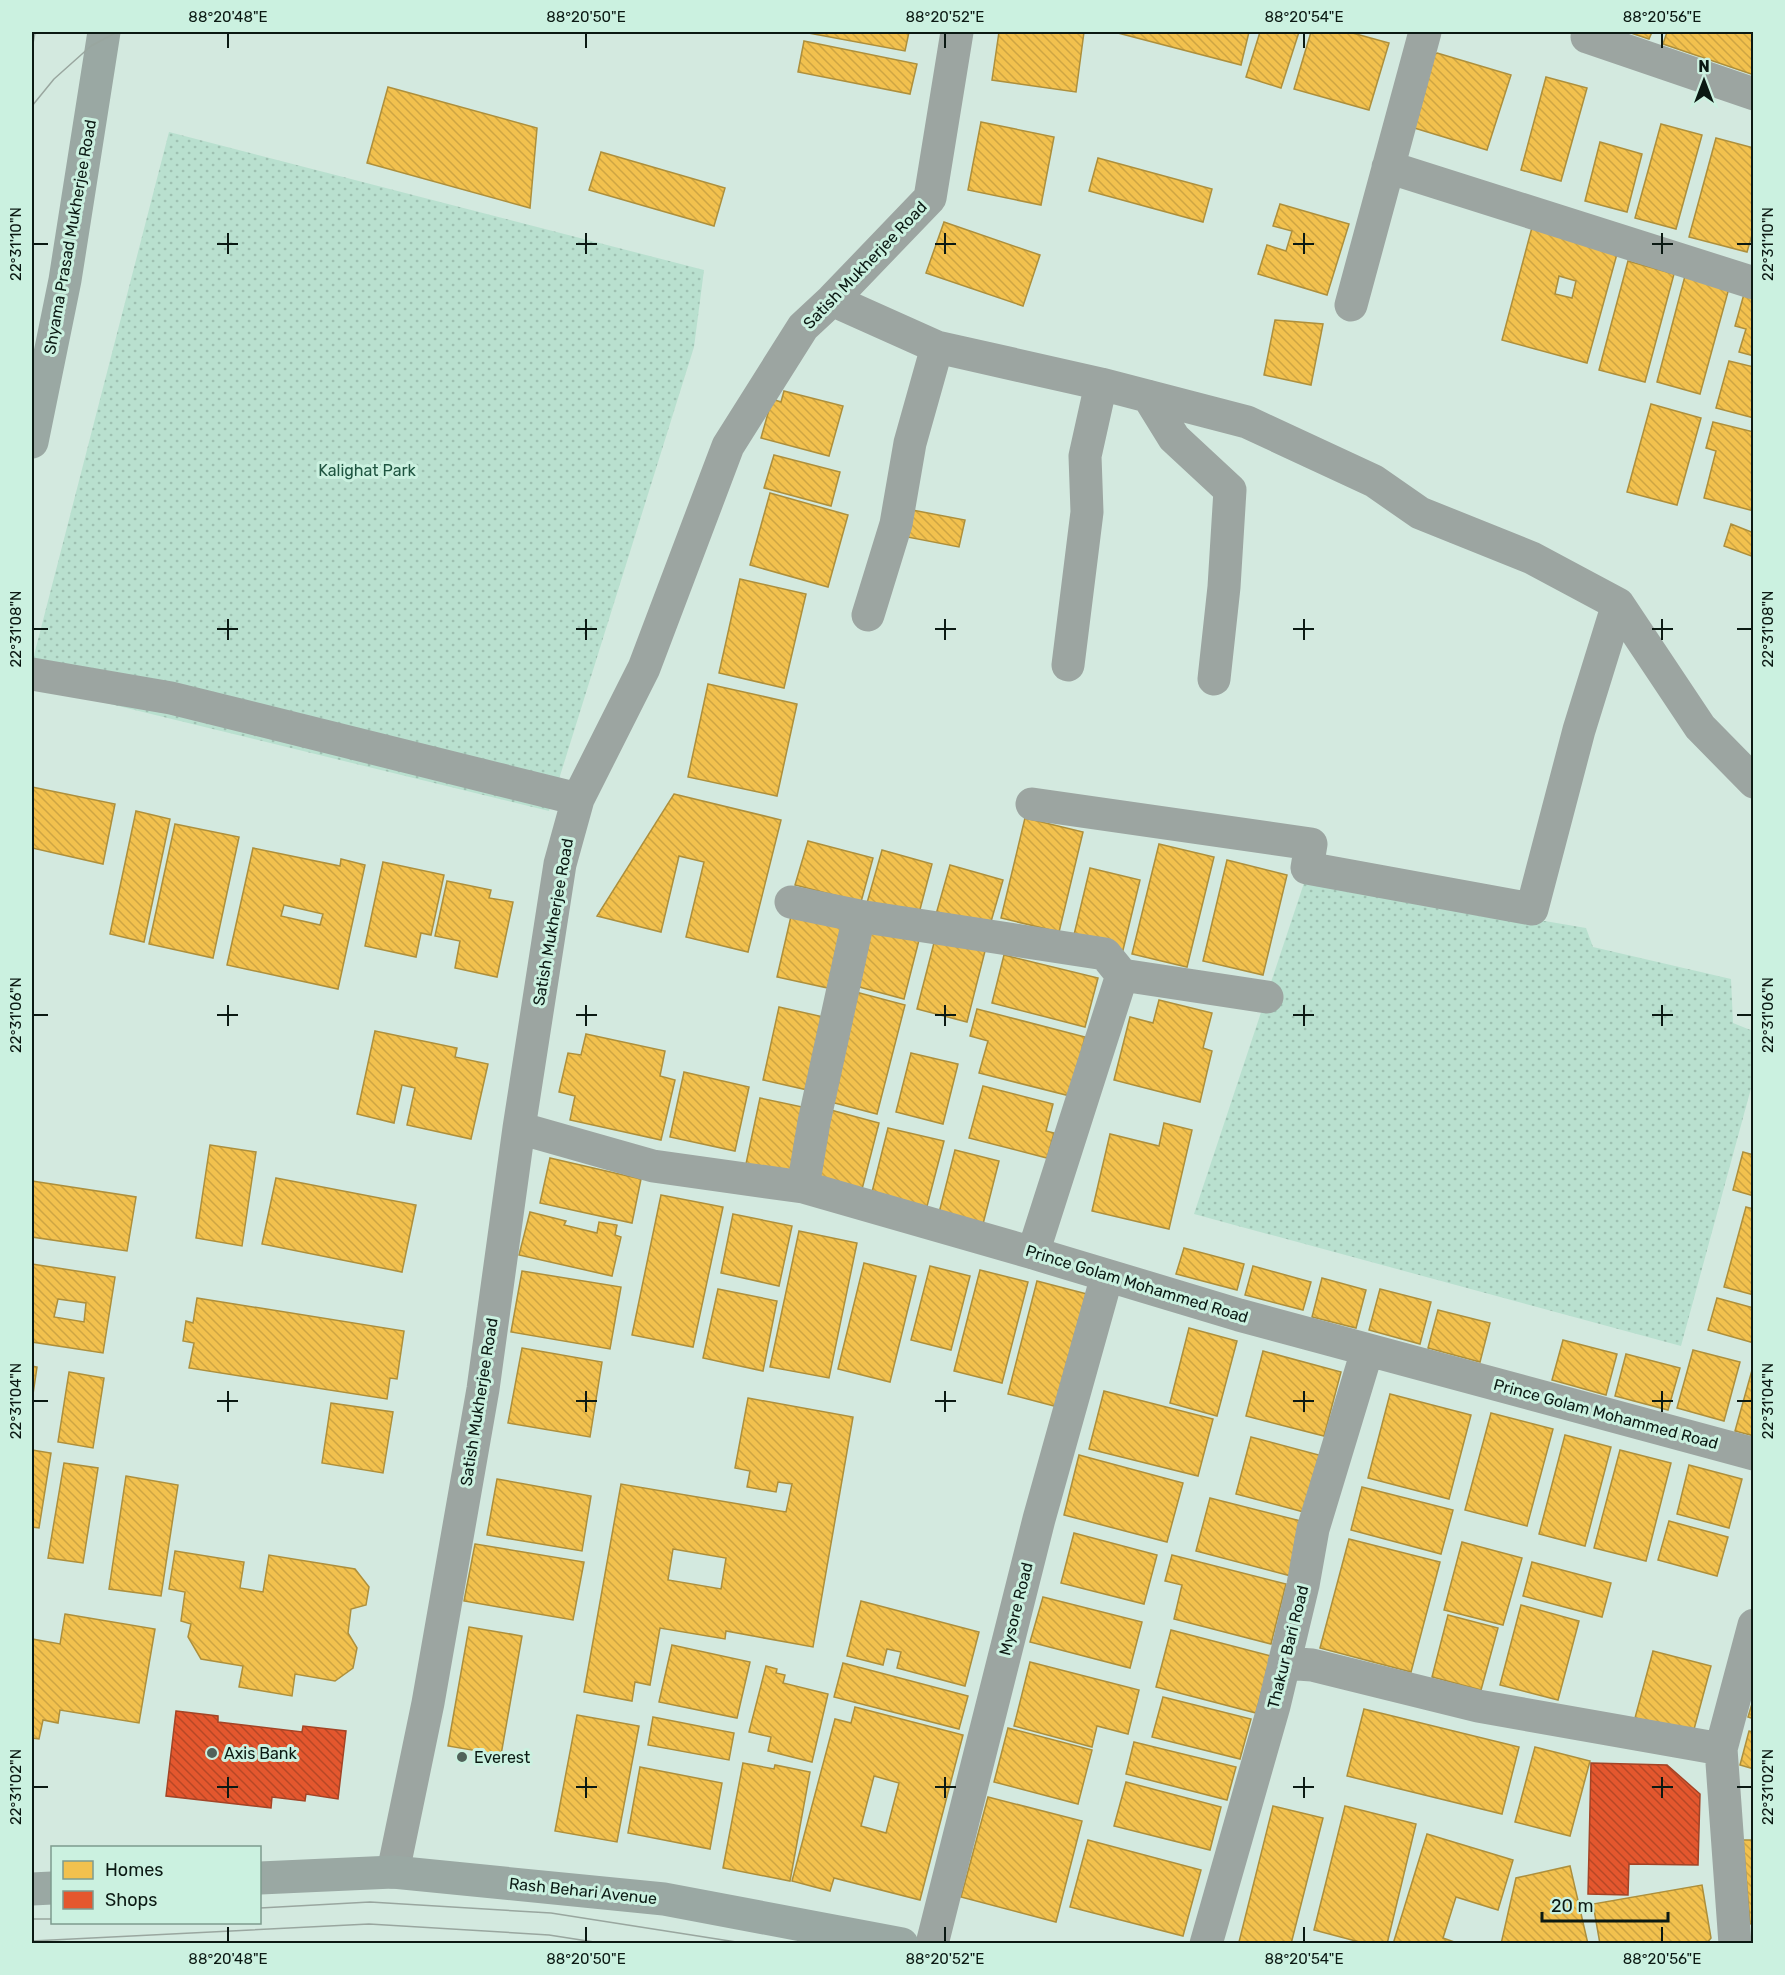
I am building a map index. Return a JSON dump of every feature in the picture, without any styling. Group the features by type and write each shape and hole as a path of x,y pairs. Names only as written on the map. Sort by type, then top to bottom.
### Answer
{"main road":[{"name":"Shyama Prasad Mukherjee Road","path":"32,442 65,280 104,32"},
{"name":"Rash Behari Avenue","path":"261,1878 393,1872 664,1899 902,1944"},
{"path":"32,1889 51,1888"}],"street":[{"name":"Satish Mukherjee Road","path":"393,1872 428,1703 481,1401 519,1128 560,864 578,799 644,668 728,446 803,327 930,198 957,32"},
{"path":"1351,305 1425,32"},
{"path":"1588,34 1754,94"},
{"path":"1388,167 1754,283"},
{"path":"832,300 937,347 1101,384 1247,422 1374,481 1420,513 1532,558 1618,604 1700,727 1754,782"},
{"path":"868,615 896,525 910,442 937,347"},
{"path":"1068,665 1087,512 1085,456 1101,384"},
{"path":"1148,396 1174,438 1230,490 1224,587 1214,679"},
{"path":"1032,804 1311,844 1307,868 1532,909 1579,730 1618,604"},
{"path":"32,674 171,698 578,799"},
{"path":"791,902 859,916 1105,954 1122,975 1267,997"},
{"path":"802,1187 859,916"},
{"path":"1033,1253 1122,975"},
{"name":"Prince Golam Mohammed Road","path":"519,1128 653,1166 802,1187 1367,1351 1754,1454"},
{"name":"Mysore Road","path":"932,1944 1039,1519 1107,1276"},
{"name":"Thakur Bari Road","path":"1206,1944 1274,1706 1304,1585 1313,1529 1367,1351"},
{"path":"1735,1944 1721,1749 1754,1625"},
{"path":"1284,1663 1312,1665 1478,1706 1721,1749"}],"green space":[{"name":"Kalighat Park","path":"169,132 704,270 694,347 549,811 32,685 32,663"},
{"path":"1305,880 1586,928 1593,947 1731,979 1733,1023 1753,1031 1753,1081 1681,1346 1194,1214"}],"building: Homes":[{"path":"803,32 909,32 905,51"},
{"path":"999,32 1084,32 1076,92 992,80"},
{"path":"1114,32 1249,32 1241,65"},
{"path":"1260,32 1299,32 1281,88 1246,77"},
{"path":"1311,32 1349,32 1389,43 1369,110 1294,89"},
{"path":"1628,32 1652,32 1649,39"},
{"path":"1667,32 1754,32 1754,75 1663,44"},
{"path":"804,41 917,64 910,94 798,72"},
{"path":"1437,53 1511,75 1487,150 1401,124 1419,66"},
{"path":"1546,77 1587,88 1561,181 1521,170"},
{"path":"388,87 537,128 530,208 367,163"},
{"path":"981,122 1054,137 1041,205 968,190"},
{"path":"1661,124 1702,135 1676,229 1635,218"},
{"path":"1716,138 1754,148 1754,228 1747,252 1689,237"},
{"path":"1600,142 1642,154 1627,212 1585,201"},
{"path":"601,152 725,188 714,226 589,190"},
{"path":"1098,158 1212,189 1203,222 1089,191"},
{"path":"1280,204 1349,224 1327,295 1258,274 1267,245 1286,251 1292,231 1273,226"},
{"path":"1534,220 1620,243 1587,363 1502,340","holes":["1559,276 1576,281 1572,298 1555,294"]},
{"path":"944,222 1040,255 1023,306 926,273"},
{"path":"1628,261 1674,274 1645,382 1599,370"},
{"path":"1685,276 1729,288 1700,394 1657,382"},
{"path":"1744,294 1754,296 1754,356 1739,352 1746,329 1735,326"},
{"path":"1275,320 1323,324 1311,385 1264,375"},
{"path":"1729,361 1754,367 1754,418 1716,408"},
{"path":"784,391 843,406 829,456 761,438 772,399 781,402"},
{"path":"1651,404 1701,418 1677,505 1627,492"},
{"path":"1713,422 1754,432 1754,511 1704,498 1716,451 1706,448"},
{"path":"774,455 840,472 831,506 764,488"},
{"path":"770,493 848,515 828,587 750,565"},
{"path":"907,509 965,520 959,547 902,536"},
{"path":"1731,524 1754,533 1754,557 1724,546"},
{"path":"740,579 806,594 784,688 719,673"},
{"path":"708,684 797,704 777,796 688,777"},
{"path":"32,787 115,804 103,864 32,848"},
{"path":"674,794 781,820 748,952 686,937 704,862 679,856 661,932 597,916"},
{"path":"136,811 170,819 144,942 110,934"},
{"path":"1025,818 1083,832 1059,932 1001,918"},
{"path":"175,824 239,837 213,958 149,944"},
{"path":"808,841 873,858 861,902 795,885"},
{"path":"1159,844 1214,857 1187,967 1132,954"},
{"path":"253,848 340,866 341,859 365,865 338,989 227,965","holes":["284,905 323,914 320,925 281,916"]},
{"path":"882,850 932,864 918,917 867,903"},
{"path":"1227,860 1287,875 1263,975 1203,961"},
{"path":"383,862 444,875 431,935 421,933 416,957 365,946"},
{"path":"950,865 1003,880 988,932 935,918"},
{"path":"1090,868 1140,880 1123,950 1073,939"},
{"path":"447,881 491,890 489,898 513,902 497,977 455,968 460,941 435,936"},
{"path":"792,912 852,925 837,990 777,977"},
{"path":"863,925 919,940 904,999 848,984"},
{"path":"935,939 985,951 967,1022 917,1009"},
{"path":"1004,955 1098,978 1085,1027 992,1003"},
{"path":"852,991 905,1005 877,1114 823,1100"},
{"path":"1159,1000 1212,1013 1203,1048 1212,1051 1200,1102 1114,1080 1130,1017 1153,1023"},
{"path":"779,1007 828,1018 812,1091 763,1080"},
{"path":"977,1009 1085,1037 1070,1096 979,1073 988,1041 970,1036"},
{"path":"375,1031 457,1048 455,1057 488,1064 471,1139 407,1125 415,1088 402,1085 394,1123 357,1114"},
{"path":"586,1034 665,1051 660,1076 675,1080 661,1140 570,1120 575,1096 559,1092 568,1053 581,1055"},
{"path":"911,1053 958,1064 943,1124 896,1112"},
{"path":"684,1072 749,1087 735,1151 670,1137"},
{"path":"983,1086 1053,1104 1046,1131 1054,1133 1047,1158 969,1138"},
{"path":"760,1098 807,1108 792,1175 746,1164"},
{"path":"827,1109 879,1123 861,1193 809,1180"},
{"path":"1164,1123 1192,1130 1169,1229 1092,1211 1110,1134 1159,1146"},
{"path":"888,1128 944,1141 926,1210 871,1196"},
{"path":"210,1145 256,1152 242,1246 196,1238"},
{"path":"955,1150 999,1161 983,1224 939,1213"},
{"path":"1743,1152 1754,1155 1754,1196 1733,1190"},
{"path":"550,1158 641,1179 632,1223 540,1203"},
{"path":"276,1178 416,1205 402,1272 262,1244"},
{"path":"32,1181 136,1197 127,1251 32,1237"},
{"path":"661,1195 723,1207 693,1347 632,1335"},
{"path":"1746,1207 1754,1209 1754,1295 1724,1287"},
{"path":"530,1212 566,1221 564,1225 597,1233 599,1222 617,1225 615,1235 621,1237 612,1276 519,1255"},
{"path":"733,1214 792,1226 779,1286 721,1273"},
{"path":"799,1231 857,1243 829,1378 770,1367"},
{"path":"1184,1248 1244,1264 1237,1290 1176,1274"},
{"path":"864,1263 916,1276 890,1382 838,1369"},
{"path":"32,1264 115,1277 103,1353 32,1342","holes":["58,1299 86,1303 84,1322 54,1317"]},
{"path":"930,1266 970,1276 951,1350 911,1340"},
{"path":"1253,1266 1311,1282 1303,1310 1245,1295"},
{"path":"980,1270 1028,1282 1002,1383 954,1371"},
{"path":"522,1271 621,1287 610,1349 511,1332"},
{"path":"1322,1278 1366,1290 1356,1328 1312,1317"},
{"path":"1037,1281 1087,1294 1058,1407 1008,1394"},
{"path":"718,1289 777,1301 763,1371 703,1358"},
{"path":"1380,1289 1431,1302 1420,1344 1369,1330"},
{"path":"197,1298 404,1331 397,1379 390,1378 387,1399 189,1368 194,1343 183,1341 186,1321 193,1323"},
{"path":"1717,1298 1754,1308 1754,1343 1708,1330"},
{"path":"1438,1310 1490,1323 1480,1362 1428,1348"},
{"path":"1189,1328 1237,1341 1217,1416 1170,1403"},
{"path":"1563,1340 1617,1354 1606,1395 1552,1380"},
{"path":"522,1348 602,1362 590,1437 508,1423"},
{"path":"1693,1350 1740,1362 1724,1421 1677,1408"},
{"path":"1263,1351 1341,1372 1324,1436 1246,1416"},
{"path":"1626,1354 1680,1368 1668,1410 1615,1396"},
{"path":"1754,1363 1754,1436 1735,1431"},
{"path":"32,1366 37,1367 32,1401"},
{"path":"69,1372 104,1378 93,1448 58,1442"},
{"path":"1104,1391 1213,1419 1198,1476 1089,1449"},
{"path":"1390,1394 1471,1415 1449,1499 1368,1478"},
{"path":"748,1398 853,1417 813,1647 726,1631 725,1639 660,1628 650,1685 635,1682 632,1701 584,1692 621,1484 786,1512 792,1484 778,1482 776,1492 747,1487 750,1471 735,1468","holes":["673,1549 726,1558 721,1589 668,1580"]},
{"path":"331,1403 393,1412 383,1473 322,1463"},
{"path":"1491,1413 1553,1429 1527,1526 1465,1510"},
{"path":"1565,1435 1611,1447 1585,1546 1539,1534"},
{"path":"1251,1437 1330,1458 1315,1515 1236,1494"},
{"path":"32,1450 51,1453 39,1528 32,1527"},
{"path":"1620,1450 1671,1463 1646,1561 1594,1548"},
{"path":"1079,1455 1183,1483 1167,1542 1064,1515"},
{"path":"64,1463 98,1468 83,1563 48,1558"},
{"path":"1689,1465 1742,1479 1729,1528 1677,1514"},
{"path":"126,1476 178,1485 161,1596 109,1589"},
{"path":"497,1479 591,1496 582,1551 487,1535"},
{"path":"1362,1487 1453,1510 1441,1554 1351,1530"},
{"path":"1210,1498 1305,1522 1291,1576 1196,1551"},
{"path":"1669,1521 1728,1537 1717,1576 1658,1560"},
{"path":"1074,1533 1157,1555 1144,1604 1061,1583"},
{"path":"1349,1539 1440,1562 1411,1672 1320,1648"},
{"path":"1462,1542 1522,1558 1503,1625 1444,1610"},
{"path":"475,1544 584,1562 573,1620 464,1601"},
{"path":"175,1551 244,1562 240,1588 263,1592 269,1555 355,1569 369,1587 366,1605 351,1609 348,1633 357,1648 353,1668 335,1681 295,1674 292,1696 239,1687 243,1666 201,1659 188,1637 191,1624 181,1621 185,1592 169,1589"},
{"path":"1172,1555 1286,1584 1271,1644 1174,1619 1182,1585 1165,1581"},
{"path":"1532,1562 1611,1583 1602,1617 1523,1596"},
{"path":"1043,1597 1142,1622 1130,1668 1030,1642"},
{"path":"861,1601 979,1632 965,1686 897,1668 901,1652 887,1649 883,1665 847,1656"},
{"path":"1521,1605 1579,1621 1558,1700 1500,1685"},
{"path":"65,1614 155,1629 139,1723 60,1710 58,1723 43,1720 39,1739 32,1738 32,1639 60,1644"},
{"path":"1448,1615 1498,1628 1481,1690 1432,1677"},
{"path":"469,1627 522,1636 501,1755 448,1746"},
{"path":"1171,1630 1271,1656 1256,1713 1156,1687"},
{"path":"672,1645 750,1662 737,1718 659,1702"},
{"path":"1653,1651 1711,1666 1693,1733 1635,1718"},
{"path":"1030,1662 1139,1690 1128,1734 1097,1726 1092,1747 1014,1726"},
{"path":"843,1663 968,1696 959,1729 834,1697"},
{"path":"766,1666 777,1669 776,1673 785,1675 783,1683 828,1694 812,1762 768,1751 771,1737 749,1732"},
{"path":"1163,1697 1251,1719 1240,1759 1152,1737"},
{"path":"1754,1697 1754,1719 1748,1717"},
{"path":"855,1707 963,1735 920,1900 834,1878 830,1891 792,1881 835,1719 851,1723","holes":["874,1776 899,1783 886,1833 861,1826"]},
{"path":"1364,1709 1519,1747 1502,1814 1347,1776"},
{"path":"577,1715 639,1726 617,1842 555,1831"},
{"path":"653,1717 734,1733 729,1760 648,1745"},
{"path":"1008,1728 1092,1750 1078,1804 994,1782"},
{"path":"1749,1731 1754,1732 1754,1769 1740,1765"},
{"path":"1134,1742 1236,1767 1227,1800 1126,1774"},
{"path":"1535,1747 1590,1761 1570,1836 1515,1822"},
{"path":"743,1763 774,1769 775,1765 810,1772 790,1881 723,1868"},
{"path":"640,1767 722,1783 710,1849 628,1833"},
{"path":"1126,1782 1221,1807 1210,1850 1114,1826"},
{"path":"988,1797 1082,1821 1056,1922 961,1897"},
{"path":"1273,1806 1323,1818 1291,1944 1246,1944 1239,1942"},
{"path":"1345,1806 1416,1824 1387,1944 1367,1944 1314,1930"},
{"path":"1427,1834 1513,1860 1498,1910 1456,1897 1443,1938 1460,1944 1393,1944"},
{"path":"1088,1840 1201,1870 1183,1936 1070,1907"},
{"path":"1743,1840 1754,1840 1754,1923 1750,1924"},
{"path":"1570,1866 1588,1944 1501,1944 1516,1878"},
{"path":"1702,1885 1711,1938 1706,1944 1600,1944 1593,1904"}],"building: Shops":[{"path":"176,1711 218,1716 218,1722 302,1732 303,1726 346,1731 338,1799 306,1794 305,1801 272,1797 271,1808 166,1796"},
{"path":"1591,1763 1667,1765 1700,1794 1698,1865 1629,1864 1628,1895 1588,1894"}],"tram line":[{"path":"32,49 35,32"},
{"path":"32,106 54,79 91,46 117,32"},
{"path":"261,1908 370,1902 551,1913 749,1944"},
{"path":"32,1919 51,1919"},
{"path":"32,1941 369,1924 549,1935 607,1944"}],"place":[{"name":"Axis Bank","path":"212,1753"},
{"name":"Everest","path":"462,1757"}]}
